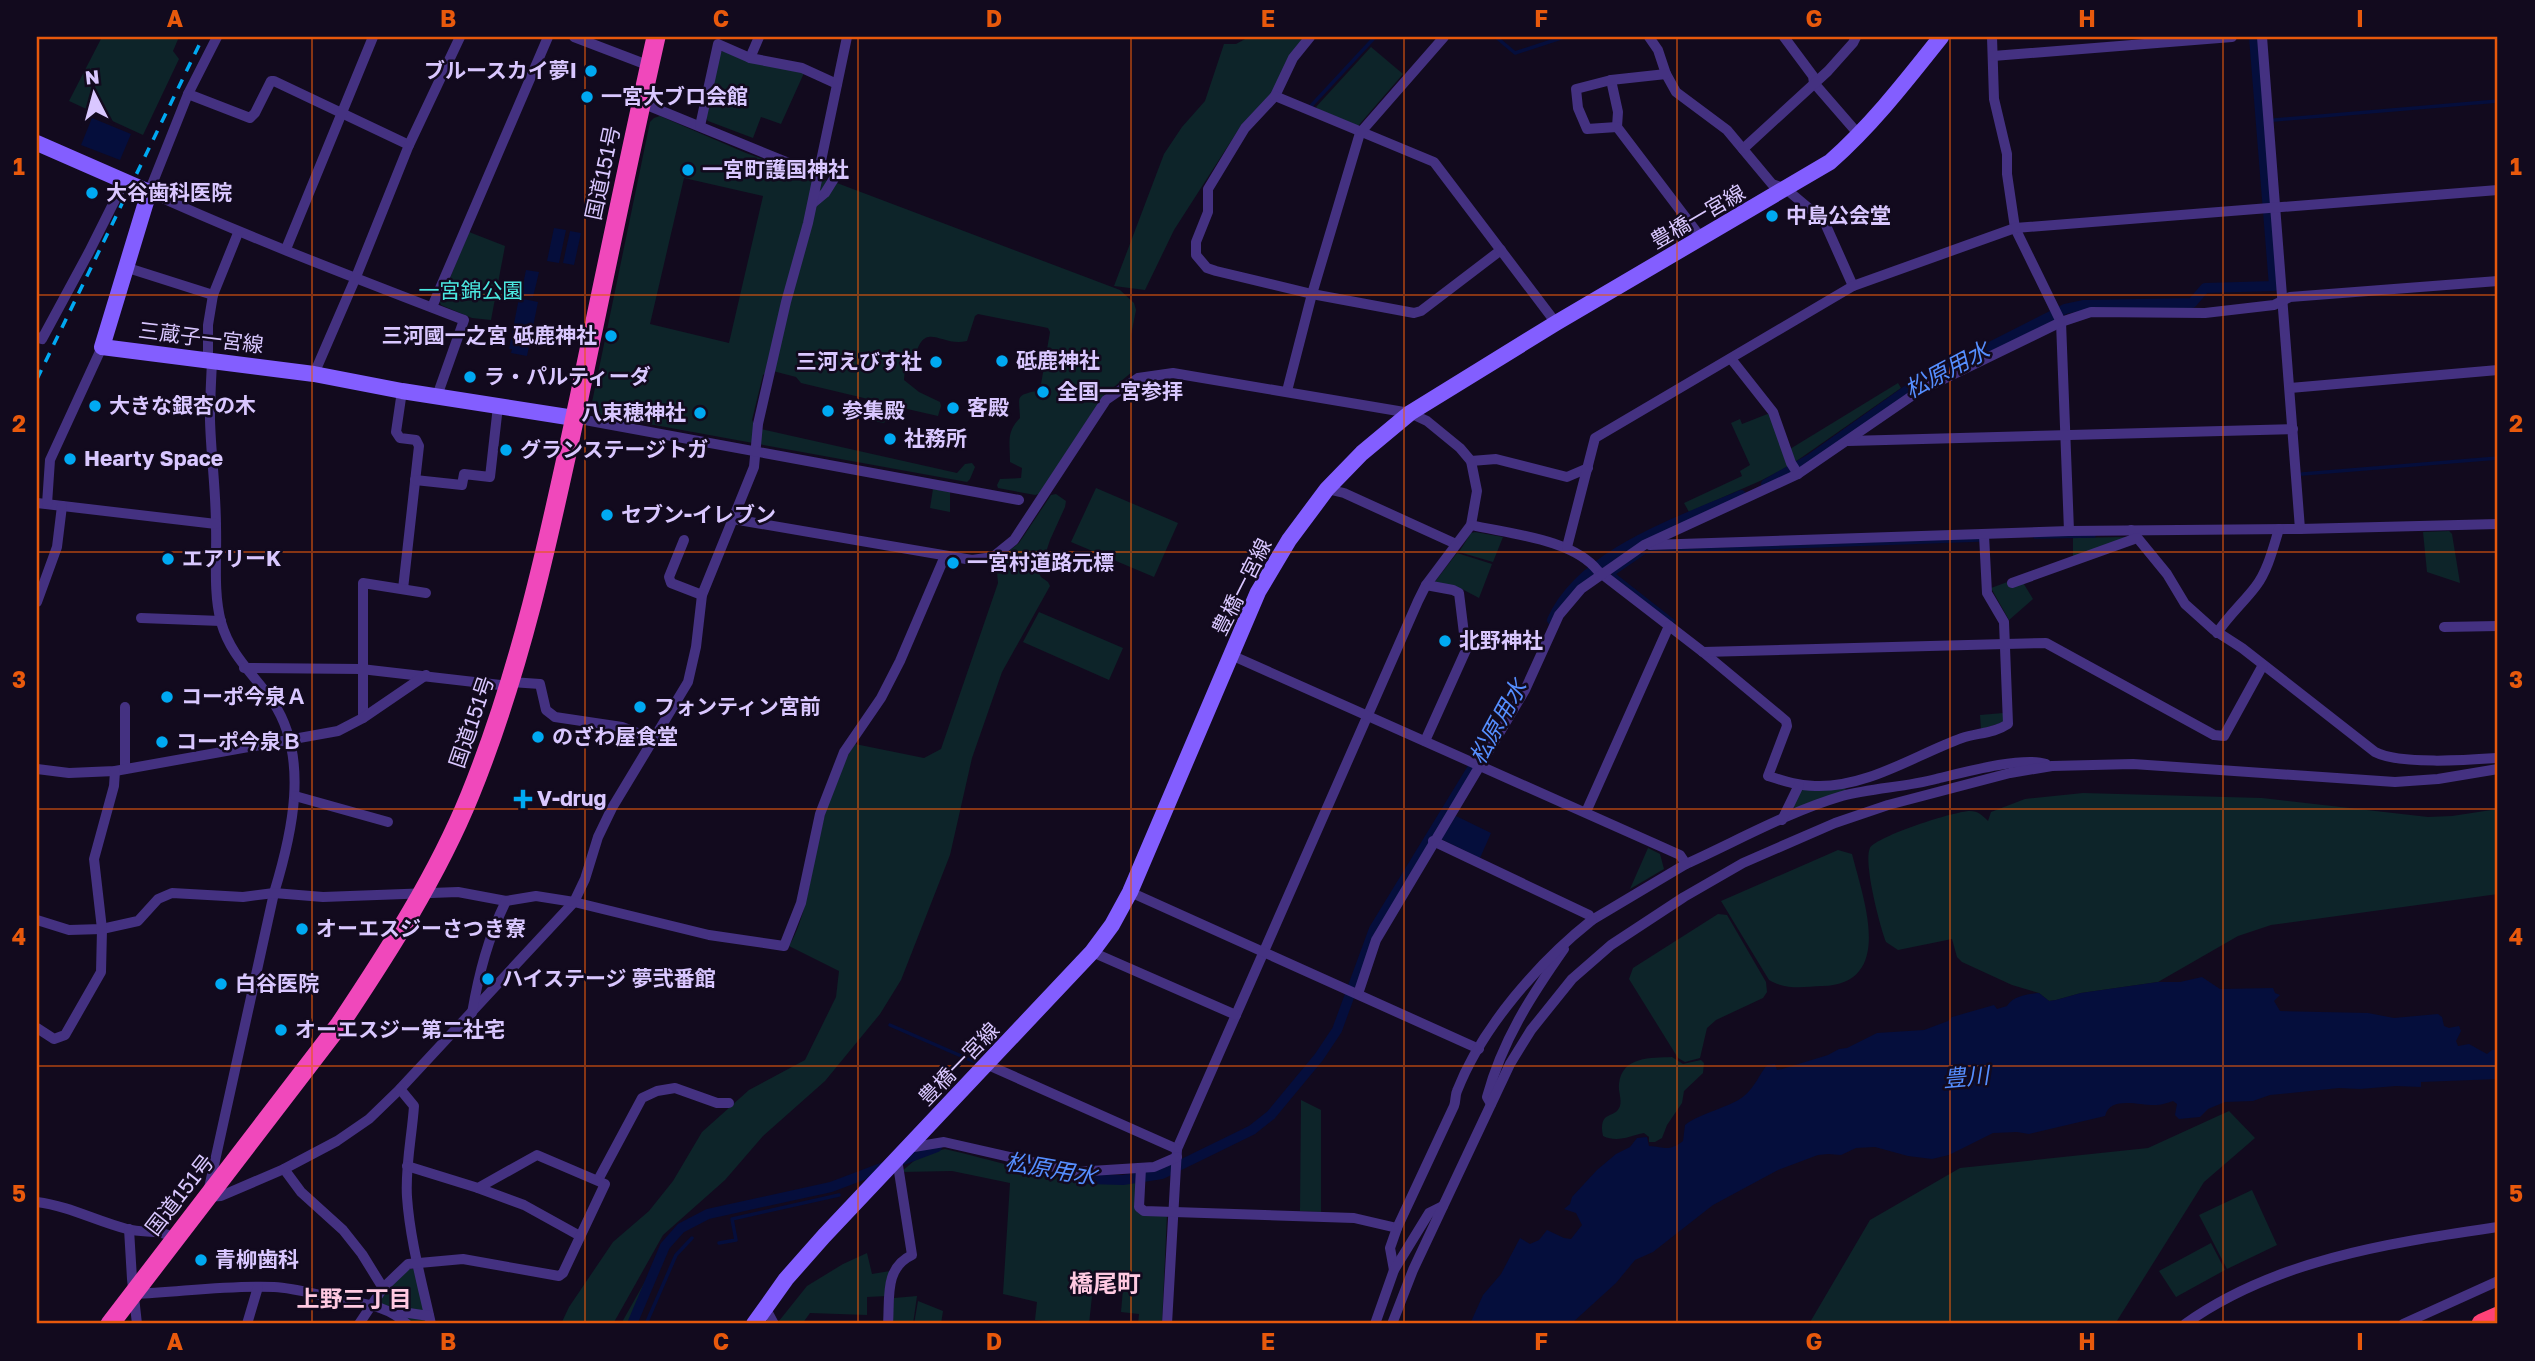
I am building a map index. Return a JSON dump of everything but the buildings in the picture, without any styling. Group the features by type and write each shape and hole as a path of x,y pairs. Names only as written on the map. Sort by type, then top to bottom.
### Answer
{"highway":[{"name":"国道151号","path":"109,1324 340,1024 372,976 421,892 469,798 500,718 536,587 656,37"},
{"path":"2482,1324 2498,1317"}],"main road":[{"name":"豊橋一宮線","path":"754,1324 824,1236 988,1065 1092,952 1112,925 1130,891 1258,592 1276,561 1327,489 1362,453 1410,413 1556,323 1830,162 1860,136 1884,109 1941,37"},
{"path":"37,143 149,192"},
{"name":"三蔵子一宮線","path":"149,192 103,346 314,374 402,391 575,418"}],"street":[{"path":"217,37 188,94 149,192 238,233 286,249 464,320 438,396"},
{"path":"286,249 373,37"},
{"path":"314,374 408,145 460,37"},
{"path":"432,307 548,37"},
{"path":"574,37 650,66"},
{"path":"750,58 759,37"},
{"path":"238,233 213,295 208,325 216,569 221,621 228,642 244,668 272,702 288,739 295,777 295,796 285,854 207,1197 221,1196 285,1169 337,1141 369,1119 574,902 607,818 688,682 696,646 702,595 754,467 758,424 813,203 847,37"},
{"path":"1310,37 1293,58 1275,96 1245,128 1208,189 1208,212 1200,230 1196,255 1207,268 1312,294 1414,313 1421,311 1501,250"},
{"path":"1287,391 1312,294 1360,133 1444,37"},
{"path":"1649,37 1658,50 1666,74 1676,92 1717,121 1772,184 1786,189 1824,222 1853,286"},
{"path":"1784,37 1813,76 1814,83 1860,136"},
{"path":"1743,149 1842,56 1856,37"},
{"path":"1992,37 1994,99 2007,155 2015,228 2061,321 2069,531"},
{"path":"1993,55 2232,37"},
{"path":"2262,37 2300,529"},
{"path":"700,126 718,44 750,58 802,68 837,84"},
{"path":"1617,127 1587,130 1578,108 1576,89 1611,80 1666,74"},
{"path":"1611,80 1618,113 1617,127 1702,239"},
{"path":"188,94 250,118 271,81 274,81 408,145"},
{"path":"1275,96 1434,162 1556,323"},
{"path":"642,103 818,175"},
{"path":"813,203 825,193 835,177"},
{"path":"37,337 42,338 49,326 89,253 124,180"},
{"path":"1567,547 1595,438 1732,360 1853,286 2015,228 2498,190"},
{"path":"128,268 213,295"},
{"path":"1359,994 1376,940 1525,690 1559,615 1597,570 1644,545 1798,474 1919,391 2061,321 2091,312 2205,313 2283,302 2290,297 2498,281"},
{"path":"103,346 50,460 42,504 216,524"},
{"path":"1732,360 1773,412 1791,463 1798,474"},
{"path":"2290,388 2498,370"},
{"path":"733,519 945,556 982,560 993,557 1014,540 1098,409 1114,392 1138,378 1173,373 1410,413 1427,421 1460,448 1471,461 1477,491 1471,525 1426,585 1177,1153 1167,1324"},
{"path":"402,391 396,432 400,438 416,440 419,446 403,589"},
{"path":"415,480 462,485 464,474 490,477 498,406"},
{"path":"575,418 1019,500"},
{"path":"1847,441 2293,429"},
{"path":"1471,461 1496,459 1567,477 1588,468"},
{"path":"1327,489 1344,493 1456,544"},
{"path":"37,602 57,547 62,506"},
{"path":"1644,545 2069,531 2134,534 2498,524"},
{"path":"1471,525 1567,547 1786,720 1787,726 1768,776 1799,785 1828,786 1865,778 1964,737 2003,728 2008,724 2004,622 1986,589 1984,534"},
{"path":"2217,633 2257,585 2265,571 2279,529"},
{"path":"2012,583 2134,534"},
{"path":"2134,534 2167,574 2185,604 2217,633 2381,756 2451,761 2498,758"},
{"path":"684,540 669,577 671,583 702,595"},
{"path":"37,920 69,930 102,929 138,921 158,899 172,893 243,897 274,894 323,897 458,892 506,901 536,896 574,902 709,935 784,946 801,903 820,814 844,752 881,698 900,662 945,556"},
{"path":"363,718 363,583 426,593"},
{"path":"1425,741 1466,650 1459,593 1426,585"},
{"path":"141,618 221,621"},
{"path":"1587,812 1669,626"},
{"path":"2444,627 2498,626"},
{"path":"1703,652 2046,643 2214,735 2224,736 2263,665"},
{"path":"1231,655 1587,812 1680,855 1686,864"},
{"path":"244,668 361,669 510,684 540,684 546,710 555,717 622,727 653,739"},
{"path":"37,769 69,773 120,770 338,731 363,718 426,675"},
{"path":"37,1028 54,1039 65,1035 101,972 102,929 94,859 120,770 125,707"},
{"path":"1394,1270 1390,1248 1397,1228 1454,1106 1455,1093 1479,1049 1532,976 1567,940 1592,920 1686,864 1782,820 1841,797 1976,769 2033,762 2052,766"},
{"path":"1392,1324 1413,1270 1510,1063 1531,1030 1572,979 1611,945 1684,897 1743,863 1835,823 1888,805 2010,773 2052,766 2133,764 2395,782 2438,779 2498,769"},
{"path":"1782,820 1799,785"},
{"path":"295,796 388,822"},
{"path":"1433,841 1589,915 1592,920"},
{"path":"1130,891 1479,1049"},
{"path":"472,1013 480,966 491,931 506,901"},
{"path":"1491,1104 1487,1097 1491,1083 1515,1022 1567,940"},
{"path":"1092,952 1236,1015"},
{"path":"988,1065 1177,1153"},
{"path":"598,1181 642,1098 657,1091 675,1088 717,1103 729,1103"},
{"path":"395,1313 402,1312 430,1320 417,1262 407,1197 407,1166 414,1106 400,1089"},
{"path":"888,1324 892,1273 897,1265 912,1255 902,1153 944,1142 1075,1172 1154,1167 1177,1153"},
{"path":"359,1324 383,1288 408,1264 463,1259 559,1276 564,1273 605,1184 537,1155 478,1188"},
{"path":"407,1166 524,1205 580,1236"},
{"path":"1141,1168 1139,1207 1150,1212 1354,1218 1397,1228"},
{"path":"285,1169 301,1192 343,1230 383,1288"},
{"path":"37,1202 56,1204 129,1229 159,1231 175,1238"},
{"path":"1375,1324 1394,1270 1429,1213 1443,1206"},
{"path":"2185,1324 2246,1288 2291,1269 2342,1255 2425,1238 2498,1227"},
{"path":"129,1229 137,1324"},
{"path":"2403,1324 2496,1282 2498,1294"},
{"path":"133,1294 258,1287 295,1289 324,1297 371,1304 395,1313 407,1324"},
{"path":"247,1324 258,1287"},
{"path":"765,1307 774,1324"}],"green space":[{"path":"102,37 179,37 173,51 179,59 143,135 69,101"},
{"path":"1249,37 1304,37 1271,94 1242,124 1174,230 1145,290 1114,286 1164,154 1182,127 1205,101 1224,44 1236,44"},
{"path":"1371,47 1403,74 1358,126 1318,109 1316,107"},
{"path":"724,51 804,73 781,124 761,117 753,138 708,121 706,118 719,52"},
{"path":"660,116 746,153 837,183 1120,290 1134,303 1136,310 1131,335 1132,372 1103,396 1039,494 1035,495 998,488 997,485 1000,479 1021,478 1022,468 1010,462 1009,443 1011,433 1020,418 1020,397 1040,390 1050,332 1048,328 978,314 967,341 928,337 918,348 914,361 905,366 904,380 919,392 940,402 938,416 894,406 887,421 883,423 871,420 868,399 801,383 796,377 769,370 763,375 752,420 756,428 957,473 965,464 972,463 975,467 967,482 594,414 591,407 650,122","holes":["684,178 763,196 729,343 650,324"]},
{"name":"一宮錦公園","path":"469,232 505,246 491,320 472,318 441,305 440,302"},
{"path":"1898,383 1901,388 1795,462 1790,449"},
{"path":"1770,413 1789,466 1689,512 1684,503 1742,476 1740,471 1750,465 1731,423 1740,419 1742,424"},
{"path":"1096,488 1178,523 1154,577 1071,542"},
{"path":"933,489 950,492 950,512 930,508"},
{"path":"1056,494 1066,501 1065,507 1039,573 1050,586 1002,672 972,758 950,855 901,980 880,1014 825,1081 763,1136 725,1180 663,1235 613,1324 561,1324 569,1307 613,1242 649,1211 673,1181 702,1132 749,1090 805,1060 836,997 839,971 789,946 803,913 822,826 838,774 855,744 924,758 941,749 998,583 996,561 1019,543 1051,495"},
{"path":"2449,531 2452,534 2460,583 2427,572 2423,532"},
{"path":"1471,533 1503,537 1493,562 1459,552"},
{"path":"2073,538 2127,539 2073,557"},
{"path":"1457,553 1492,564 1479,598 1462,589 1434,583"},
{"path":"2010,581 2022,581 2033,599 2009,620 1991,588"},
{"path":"1039,612 1123,648 1109,680 1023,642"},
{"path":"2003,713 2004,722 1981,729 1980,715"},
{"path":"1846,787 1845,791 1795,810 1793,807 1801,790"},
{"path":"2083,793 2262,798 2428,817 2498,809 2498,894 2271,925 2238,936 2158,982 2081,993 2049,1001 2039,993 2012,985 1962,962 1957,957 1952,939 1898,950 1886,942 1870,880 1868,855 1870,848 1876,843 1901,831 1949,815 1973,811 1988,821 1991,812 2025,799"},
{"path":"1648,848 1660,854 1664,869 1630,889"},
{"path":"1838,850 1852,854 1867,915 1867,955 1859,971 1845,982 1822,986 1788,987 1769,980 1721,901"},
{"path":"1718,914 1727,915 1766,982 1767,992 1763,998 1716,1020 1707,1028 1700,1058 1685,1062 1678,1058 1629,979 1633,968"},
{"path":"1672,1057 1683,1064 1701,1060 1704,1063 1703,1073 1684,1091 1682,1103 1667,1125 1662,1138 1649,1142 1649,1137 1644,1133 1619,1139 1603,1136 1605,1118 1620,1106 1619,1084 1626,1068 1639,1060"},
{"path":"1301,1100 1321,1110 1321,1212 1300,1211"},
{"path":"2229,1111 2255,1138 2204,1182 2115,1324 1809,1324 1870,1220 1960,1168 2148,1148"},
{"path":"945,1149 1067,1178 1138,1181 1137,1208 1167,1214 1162,1324 1138,1324 1139,1314 1121,1312 1123,1289 1093,1287 1089,1324 1035,1320 1037,1302 1003,1294 1010,1183 952,1171 901,1172 921,1155"},
{"path":"2252,1190 2277,1245 2227,1269 2199,1215"},
{"path":"2211,1243 2225,1270 2176,1297 2159,1271"},
{"path":"867,1253 872,1274 890,1271 887,1296 867,1297 867,1315 810,1313 802,1324 780,1324 779,1321 807,1286"},
{"path":"408,1269 414,1269 429,1324 411,1324 380,1304 380,1299"},
{"path":"652,1269 628,1324 621,1324"},
{"path":"917,1296 913,1324 891,1324 894,1298"},
{"path":"918,1301 943,1311 941,1324 914,1324"}],"water":[{"path":"92,118 131,134 120,160 81,145"},
{"path":"554,228 566,230 559,263 547,261"},
{"path":"570,231 581,233 574,265 563,263"},
{"path":"526,270 539,272 533,297 521,295"},
{"path":"519,298 538,302 527,356 511,353 512,349 509,349"},
{"path":"1456,816 1491,833 1480,858 1441,839"},
{"name":"豊川","path":"2202,977 2220,989 2273,988 2275,993 2280,995 2274,1001 2280,1011 2368,1013 2394,1018 2438,1014 2442,1017 2444,1026 2459,1026 2461,1031 2456,1041 2458,1046 2469,1044 2487,1054 2498,1050 2498,1079 2421,1082 2421,1087 2339,1088 2270,1095 2253,1101 2225,1102 2208,1109 2200,1117 2179,1119 2175,1115 2177,1104 2173,1101 2158,1105 2127,1103 2113,1106 2105,1116 2029,1134 1993,1133 1949,1155 1932,1159 1875,1147 1856,1148 1841,1155 1818,1155 1778,1170 1713,1205 1653,1252 1635,1260 1616,1283 1571,1324 1470,1324 1483,1295 1501,1274 1520,1238 1530,1244 1539,1240 1547,1230 1571,1239 1582,1225 1576,1213 1564,1209 1597,1170 1616,1154 1630,1147 1637,1138 1647,1137 1649,1146 1674,1147 1683,1141 1685,1125 1744,1096 1767,1065 1775,1064 1777,1070 1782,1069 1847,1048 1877,1033 1924,1030 1952,1017 1994,1005 1997,1009 2007,1006 2013,1000 2026,995 2039,993 2049,1001 2081,993"}],"waterway":[{"path":"1310,107 1375,37"},
{"path":"1496,37 1515,53 1564,37"},
{"name":"松原用水","path":"1766,484 1810,459 1913,386 2065,309 2084,305 2192,303 2205,288 2274,286 2254,37"},
{"path":"2274,120 2498,101"},
{"path":"2302,474 2498,458"},
{"name":"松原用水","path":"1552,620 1566,596 1585,576 1609,558 1634,542 1741,495"},
{"path":"2035,537 2094,536"},
{"path":"1673,621 1613,574 1645,552 1979,540"},
{"name":"松原用水","path":"1066,1174 1088,1179 1123,1180 1162,1174 1252,1130 1271,1115 1319,1057 1337,1030 1374,929 1495,731"},
{"path":"890,1025 975,1062"},
{"name":"松原用水","path":"632,1324 665,1246 681,1228 708,1214 831,1187 937,1147"},
{"path":"719,1243 736,1240 732,1219 839,1195"},
{"path":"646,1324 676,1255 692,1238"}],"railway":[{"path":"37,379 203,37"}],"place":[{"name":"ブルースカイ夢I","path":"591,71"},
{"name":"一宮大ブロ会館","path":"587,97"},
{"name":"一宮町護国神社","path":"688,170"},
{"name":"大谷歯科医院","path":"92,193"},
{"name":"中島公会堂","path":"1772,216"},
{"name":"三河國一之宮 砥鹿神社","path":"611,336"},
{"name":"砥鹿神社","path":"1002,361"},
{"name":"三河えびす社","path":"936,362"},
{"name":"ラ・パルティーダ","path":"470,377"},
{"name":"全国一宮参拝","path":"1043,392"},
{"name":"大きな銀杏の木","path":"95,406"},
{"name":"客殿","path":"953,408"},
{"name":"参集殿","path":"828,411"},
{"name":"八束穂神社","path":"700,413"},
{"name":"社務所","path":"890,439"},
{"name":"グランステージトガ","path":"506,450"},
{"name":"Hearty Space","path":"70,459"},
{"name":"セブン-イレブン","path":"607,515"},
{"name":"エアリーK","path":"168,559"},
{"name":"一宮村道路元標","path":"953,563"},
{"name":"北野神社","path":"1445,641"},
{"name":"コーポ今泉Ａ","path":"167,697"},
{"name":"フォンティン宮前","path":"640,707"},
{"name":"のざわ屋食堂","path":"538,737"},
{"name":"コーポ今泉Ｂ","path":"162,742"},
{"name":"V-drug","path":"523,799"},
{"name":"オーエスジーさつき寮","path":"302,929"},
{"name":"ハイステージ 夢弐番館","path":"488,979"},
{"name":"白谷医院","path":"221,984"},
{"name":"オーエスジー第二社宅","path":"281,1030"},
{"name":"青柳歯科","path":"201,1260"}],"district":[{"name":"橋尾町","path":"1105,1284"},
{"name":"上野三丁目","path":"354,1299"}]}
